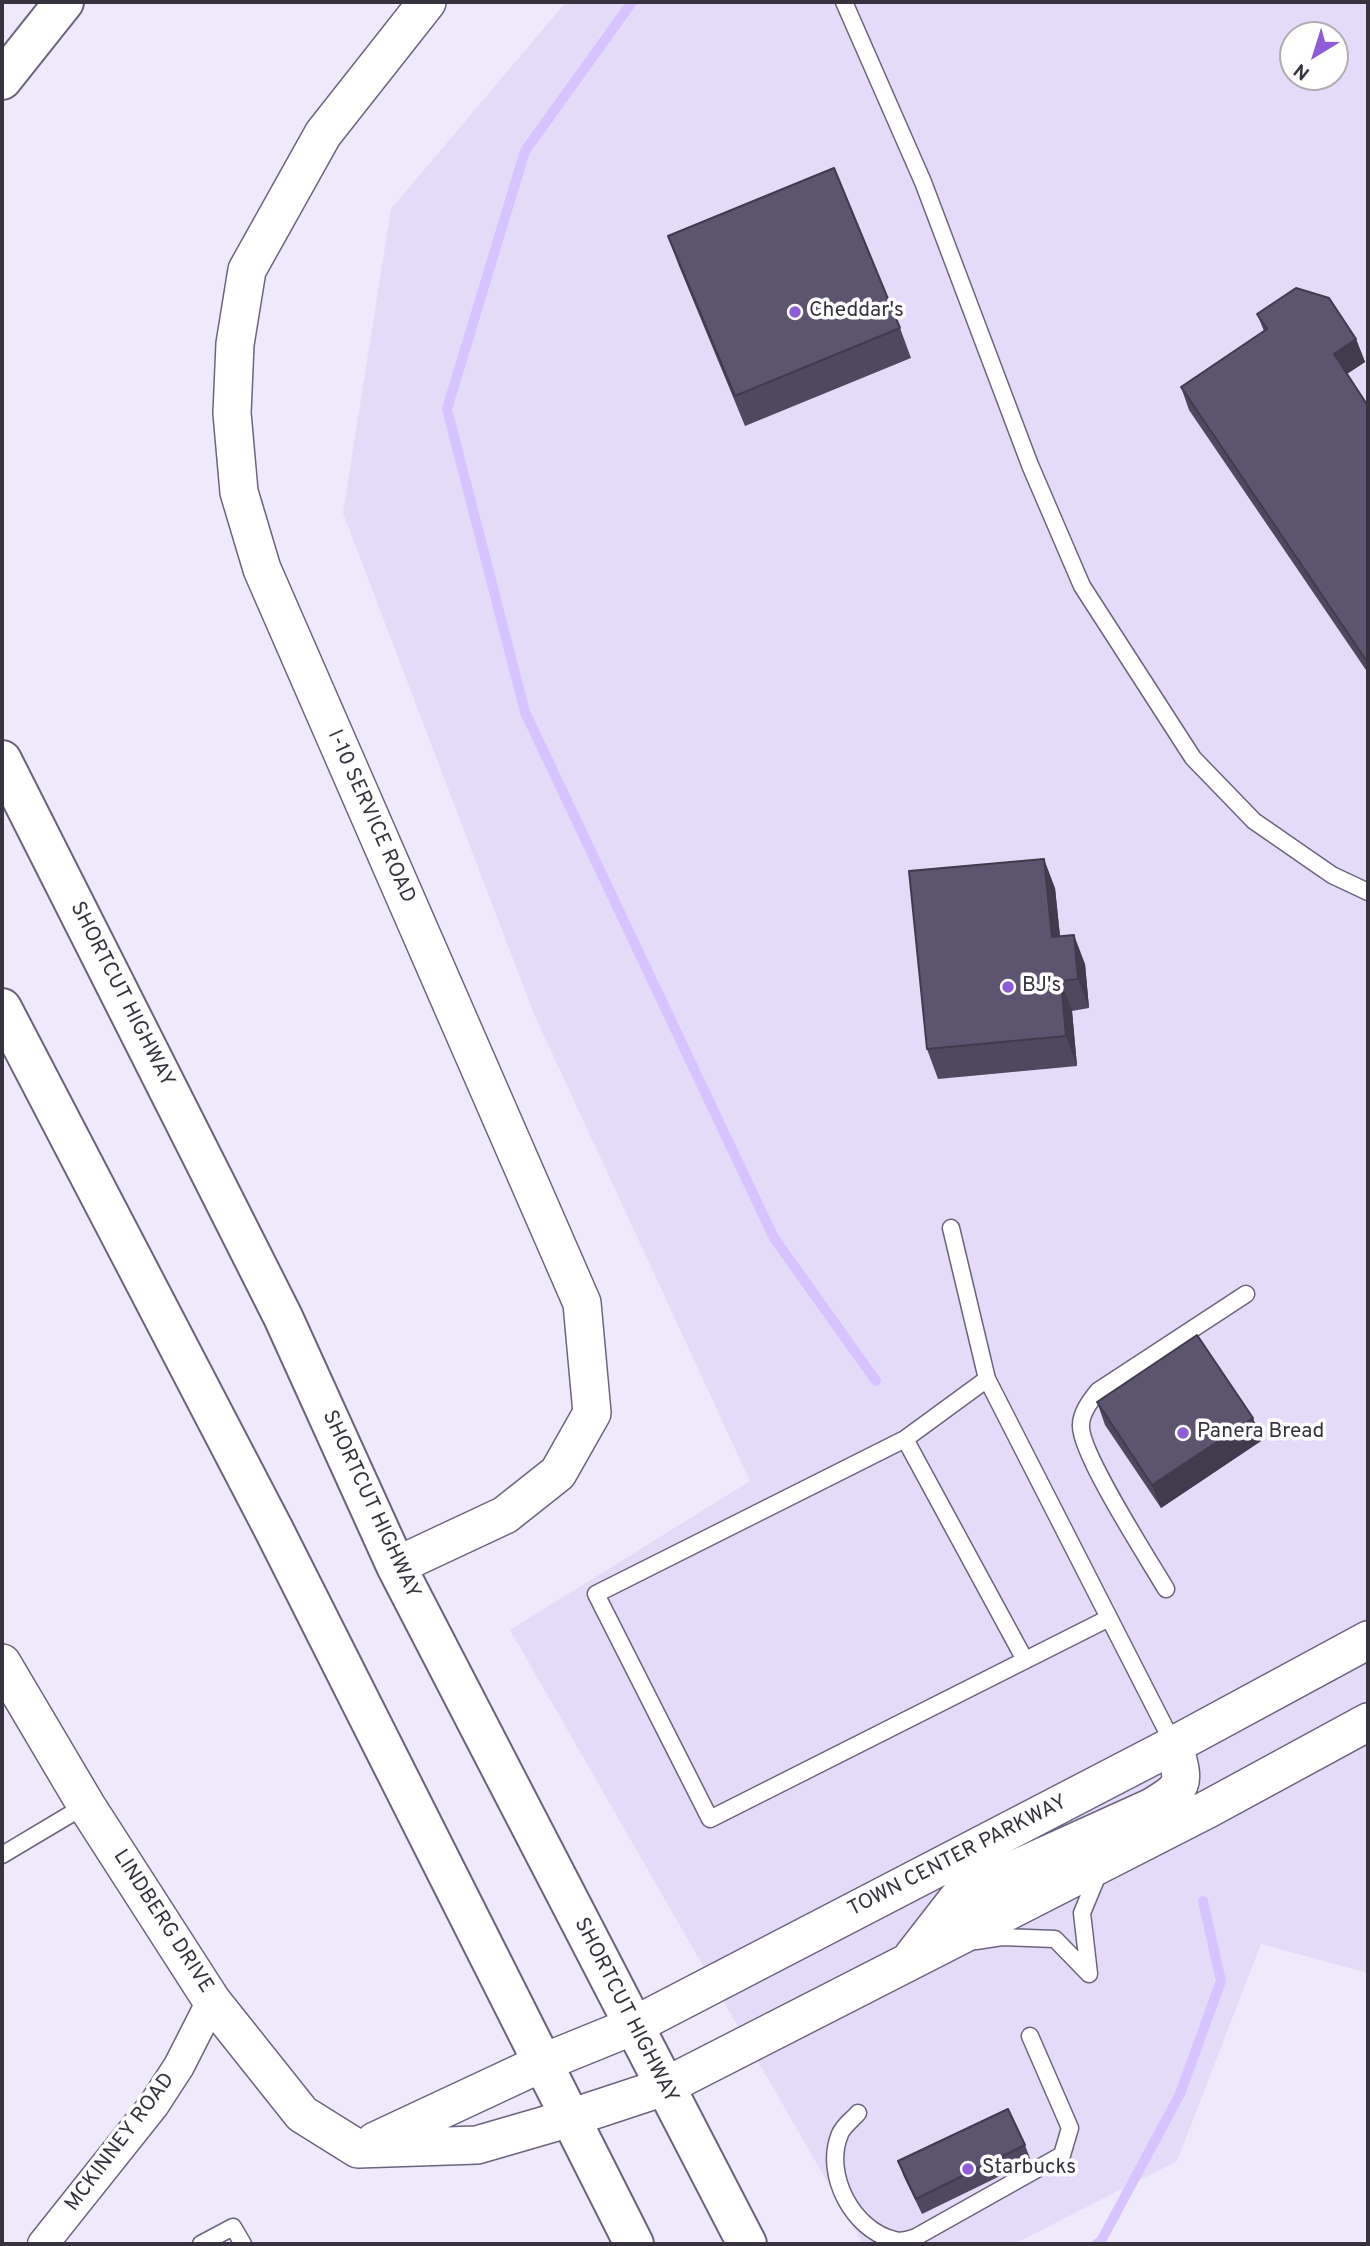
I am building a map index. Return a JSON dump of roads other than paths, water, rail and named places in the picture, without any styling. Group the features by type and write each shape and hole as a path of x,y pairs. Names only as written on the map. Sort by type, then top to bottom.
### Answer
{"main road":[{"path":"2,80 64,2"},
{"name":"SHORTCUT HIGHWAY","path":"2,760 283,1317 396,1566 747,2244"},
{"path":"2,1008 274,1530 634,2244"}],"street":[{"name":"I-10 SERVICE ROAD","path":"396,1566 505,1515 558,1473 592,1413 582,1303 262,569 239,492 232,412 235,344 247,270 323,134 427,2"},
{"name":"TOWN CENTER PARKWAY","path":"542,2063 633,2026 1174,1745 1368,1640"},
{"name":"LINDBERG DRIVE","path":"2,1663 86,1805 212,2001 302,2114 358,2149"},
{"path":"358,2149 477,2144 570,2118 664,2087 943,1946 1368,1722"},
{"path":"906,1965 962,1893 1152,1807 1175,1793 1182,1777 1174,1745"},
{"name":"MCKINNEY ROAD","path":"43,2244 153,2105 178,2066 212,2001"},
{"path":"358,2149 542,2063"}],"lane":[{"path":"844,2 923,182 1030,466 1082,586 1193,758 1254,821 1332,876 1368,892"},
{"path":"951,1228 987,1379 1174,1745"},
{"path":"1166,1589 1093,1464 1080,1426 1087,1404 1098,1391 1246,1294"},
{"path":"987,1379 905,1439 596,1594 710,1819 1109,1618"},
{"path":"905,1439 1025,1660"},
{"path":"2,1856 86,1805"},
{"path":"943,1946 1002,1937 1055,1939 1089,1974 1082,1913 1102,1863"},
{"path":"859,2113 841,2133 835,2161 849,2206 877,2233 897,2241 916,2237 1062,2155 1070,2128 1030,2036"},
{"path":"201,2244 233,2227 243,2244"}],"waterway":[{"path":"632,2 525,151 447,409 525,712 774,1238 876,1381"},
{"path":"1097,2244 1180,2094 1221,1981 1203,1901"}],"place":[{"name":"Cheddar's","path":"795,312"},
{"name":"BJ's","path":"1008,987"},
{"name":"Panera Bread","path":"1183,1433"},
{"name":"Starbucks","path":"968,2169"}]}
